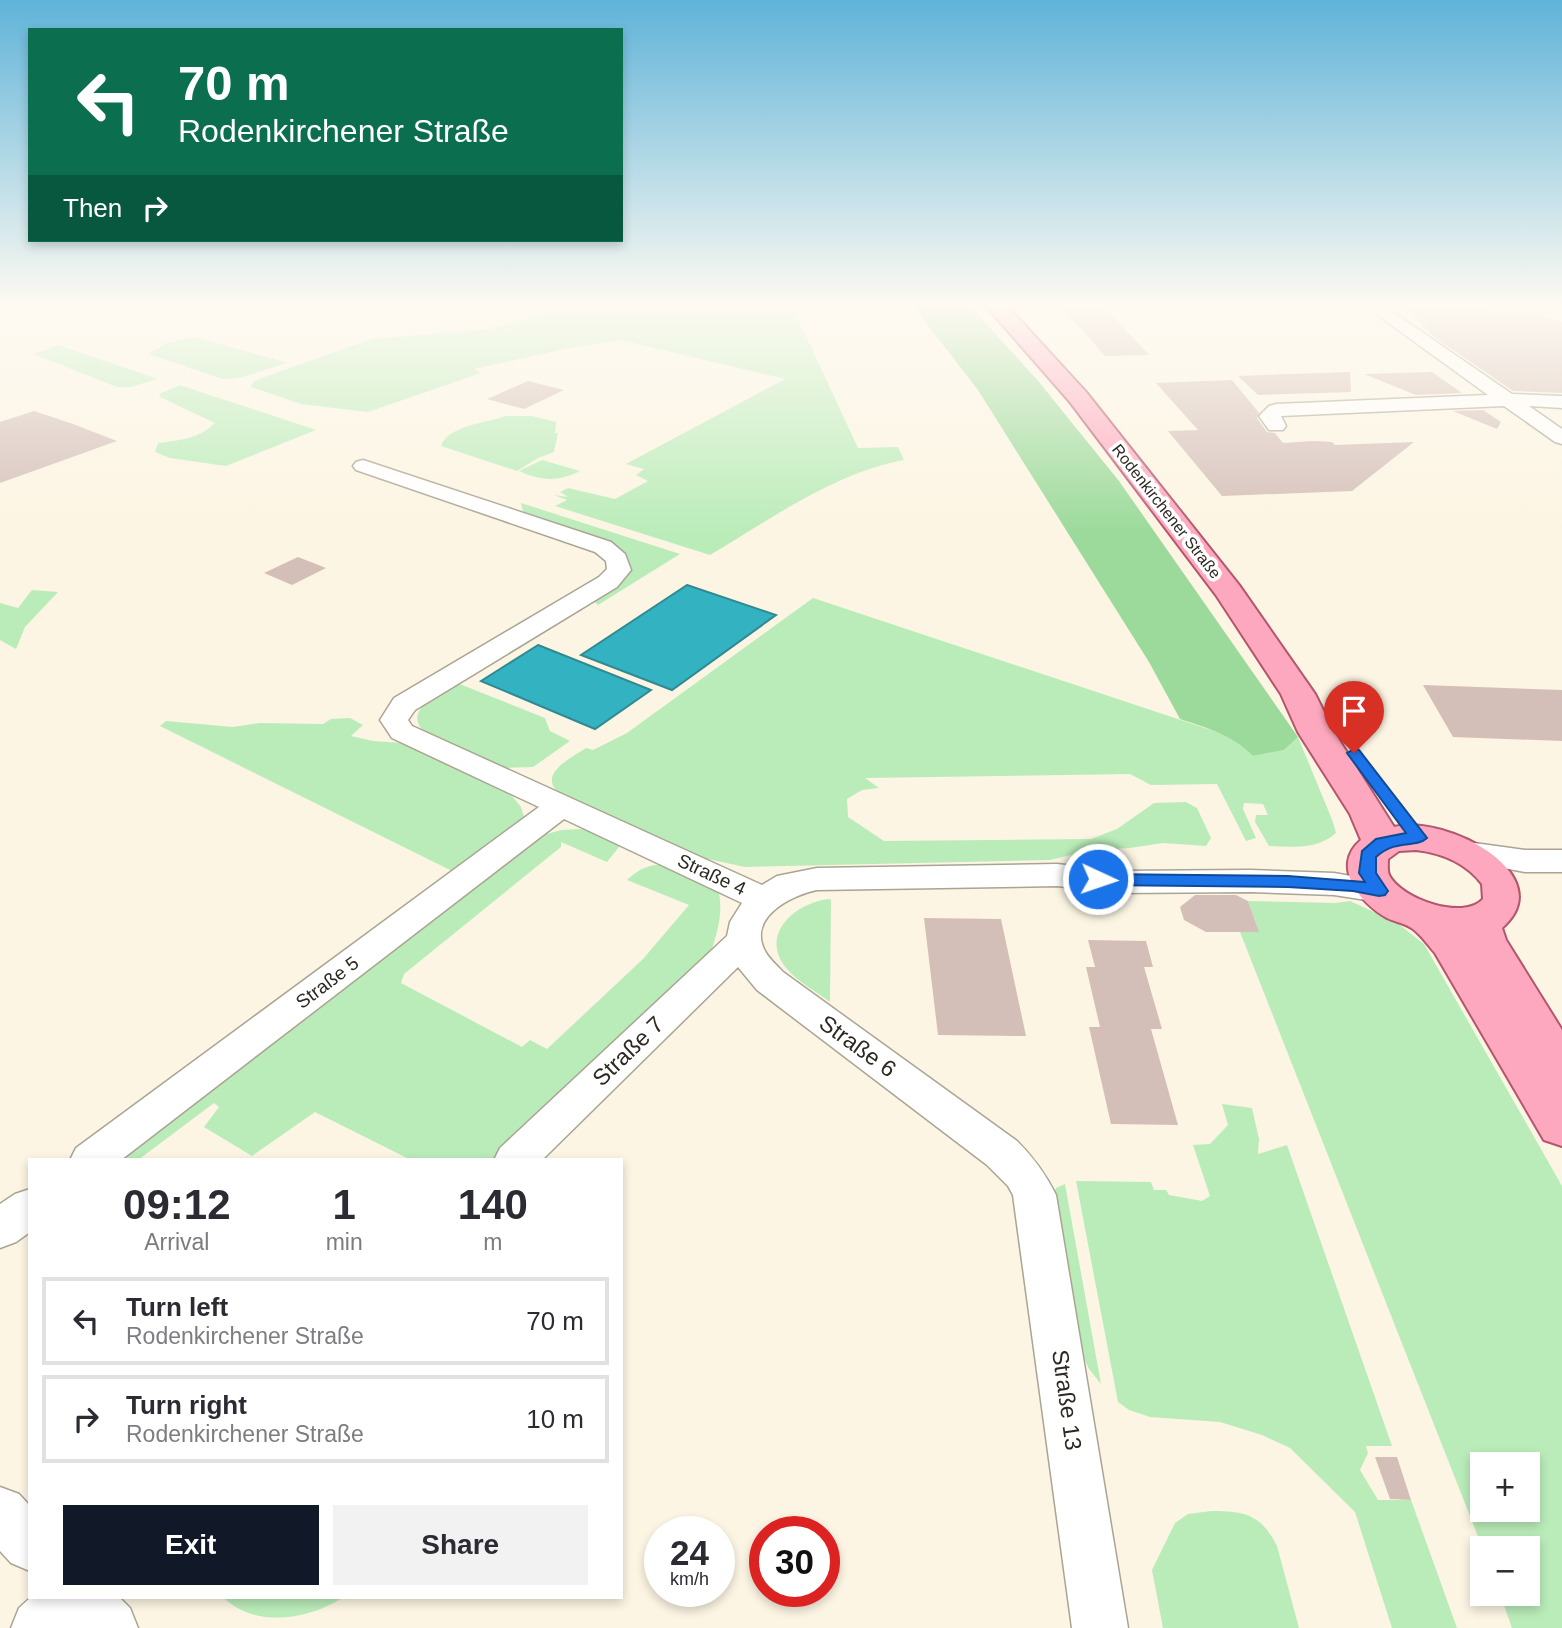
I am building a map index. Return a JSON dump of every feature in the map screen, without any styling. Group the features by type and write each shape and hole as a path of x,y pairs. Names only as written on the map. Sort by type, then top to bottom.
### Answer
{"main road":[{"name":"Rodenkirchener Straße","path":"1063,382 1228,591 1298,694 1316,732 1368,814 1400,841"},
{"path":"1492,905 1455,923 1427,918 1402,908 1379,891 1367,873 1368,855 1400,841 1438,841 1467,852 1487,864 1501,880 1492,905 1485,941 1562,1070"},
{"path":"1427,918 1451,943 1562,1126"}],"street":[{"path":"1483,382 1562,438"},
{"path":"1276,426 1269,416 1276,410 1509,400 1562,402"},
{"name":"Straße 4","path":"363,466 603,547 617,559 619,570 608,582 404,704 394,720 402,732 764,899 789,884 817,878 1057,875 1119,882 1251,881 1334,884 1379,891"},
{"name":"Straße 5","path":"94,1158 563,805"},
{"path":"1467,852 1524,861 1562,861"},
{"path":"1492,905 1504,884 1562,876"},
{"path":"742,942 746,922 764,899"},
{"name":"Straße 7","path":"517,1158 742,942"},
{"name":"Straße 6","path":"742,942 751,962 770,981 1002,1153 1023,1174"},
{"name":"Straße 13","path":"1023,1174 1034,1195 1050,1287 1100,1628"},
{"path":"0,1229 28,1208"},
{"path":"0,1513 28,1542"},
{"path":"39,1628 69,1599"},
{"path":"82,1599 110,1628"}],"green space":[{"path":"104,382 148,382 131,387 117,387"},
{"path":"455,382 368,412 301,404 251,387 252,383"},
{"path":"779,382 827,382 858,448 898,447 904,460 878,466 828,486 710,555 555,506 567,500 554,495 568,497 560,492 568,488 615,499 648,481 636,475 644,469 626,464"},
{"path":"972,382 1039,382 1119,481 1298,737 1284,750 1253,756 1228,737 1180,719 1149,662"},
{"path":"180,385 316,430 226,466 170,458 155,452 158,443 196,436 215,423 160,397 159,394"},
{"path":"505,416 532,416 556,422 555,433 558,433 554,452 517,471 441,446 445,439 460,429"},
{"path":"542,460 580,471 550,479 519,471"},
{"path":"521,503 680,554 598,605 593,600 629,569 628,558 613,545 524,515"},
{"path":"32,590 58,592 25,627 16,649 0,640 0,603 18,608"},
{"path":"813,598 1229,736 1241,743 1253,756 1284,750 1298,737 1336,833 1313,845 1269,846 1255,822 1256,815 1268,815 1263,804 1244,803 1243,809 1256,838 1246,841 1217,784 1151,785 1130,774 865,778 879,788 862,790 847,799 848,817 884,841 1091,839 1117,829 1154,803 1186,802 1197,808 1211,838 1206,846 1163,843 1092,850 1050,860 745,867 703,858 559,793 553,786 554,773 565,762 586,748 593,750 627,733"},
{"path":"457,683 545,718 550,731 570,741 533,767 504,768 427,734 417,718 419,711 432,698"},
{"path":"350,718 363,725 351,736 402,743 508,791 521,807 525,820 454,872 160,726 166,721 233,727 260,723 323,724 331,719"},
{"path":"581,829 614,839 619,847 607,862 561,842 561,847 404,974 401,983 522,1047 530,1040 547,1049 643,959 689,905 627,880 638,871 649,866 671,866 717,885 720,917 712,949 500,1158 407,1158 315,1112 252,1156 204,1127 219,1107 214,1103 141,1158 113,1158 533,838 561,830"},
{"path":"830,899 830,1002 791,974 779,956 777,944 784,922 793,914 804,906"},
{"path":"1248,901 1350,901 1396,922 1424,944 1562,1186 1562,1628 1512,1628 1504,1606 1540,1606 1540,1536 1478,1536 1472,1522 1540,1522 1540,1452 1470,1452 1470,1516 1240,932 1251,932 1257,927"},
{"path":"1222,1104 1252,1108 1259,1139 1258,1154 1287,1145 1392,1446 1366,1446 1368,1453 1360,1470 1378,1500 1411,1500 1457,1628 1392,1628 1355,1512 1290,1448 1262,1435 1220,1422 1150,1417 1129,1410 1118,1402 1076,1181 1151,1182 1154,1190 1166,1190 1169,1195 1202,1201 1210,1196 1193,1145 1210,1144 1228,1125"},
{"path":"1065,1184 1101,1384 1089,1369 1081,1351 1054,1193 1056,1188"},
{"path":"1211,1511 1250,1516 1265,1527 1277,1546 1299,1628 1163,1628 1152,1570 1175,1523 1188,1514"},
{"path":"225,1599 340,1599 314,1611 282,1618 251,1614"}],"water":[{"path":"687,585 776,615 672,690 581,655"},
{"path":"538,645 651,690 595,729 481,681"}],"building":[{"path":"526,382 564,390 524,409 487,399"},
{"path":"1234,382 1259,413 1257,418 1267,432 1275,433 1283,443 1314,441 1332,442 1335,445 1414,442 1352,491 1222,496 1168,431 1198,430 1156,383"},
{"path":"1244,382 1350,382 1351,392 1258,395"},
{"path":"1384,382 1446,382 1462,393 1416,395"},
{"path":"1500,382 1562,382 1562,393 1513,391"},
{"path":"1483,410 1501,422 1497,429 1453,411"},
{"path":"34,411 117,441 0,483 0,422"},
{"path":"298,557 326,568 292,585 264,573"},
{"path":"1423,685 1562,690 1562,741 1453,737"},
{"path":"1195,895 1236,895 1248,901 1259,932 1206,932 1184,920 1180,907"},
{"path":"924,918 1001,919 1026,1036 938,1035"},
{"path":"1088,940 1146,941 1153,967 1144,967 1162,1029 1151,1029 1178,1125 1111,1124 1089,1027 1100,1027 1086,967 1095,967"},
{"path":"1375,1457 1397,1457 1411,1500 1390,1499"}],"route":[{"path":"1098,879 1119,882 1288,882 1334,884 1379,891 1367,873 1368,855 1382,843 1418,838 1354,753"}]}
